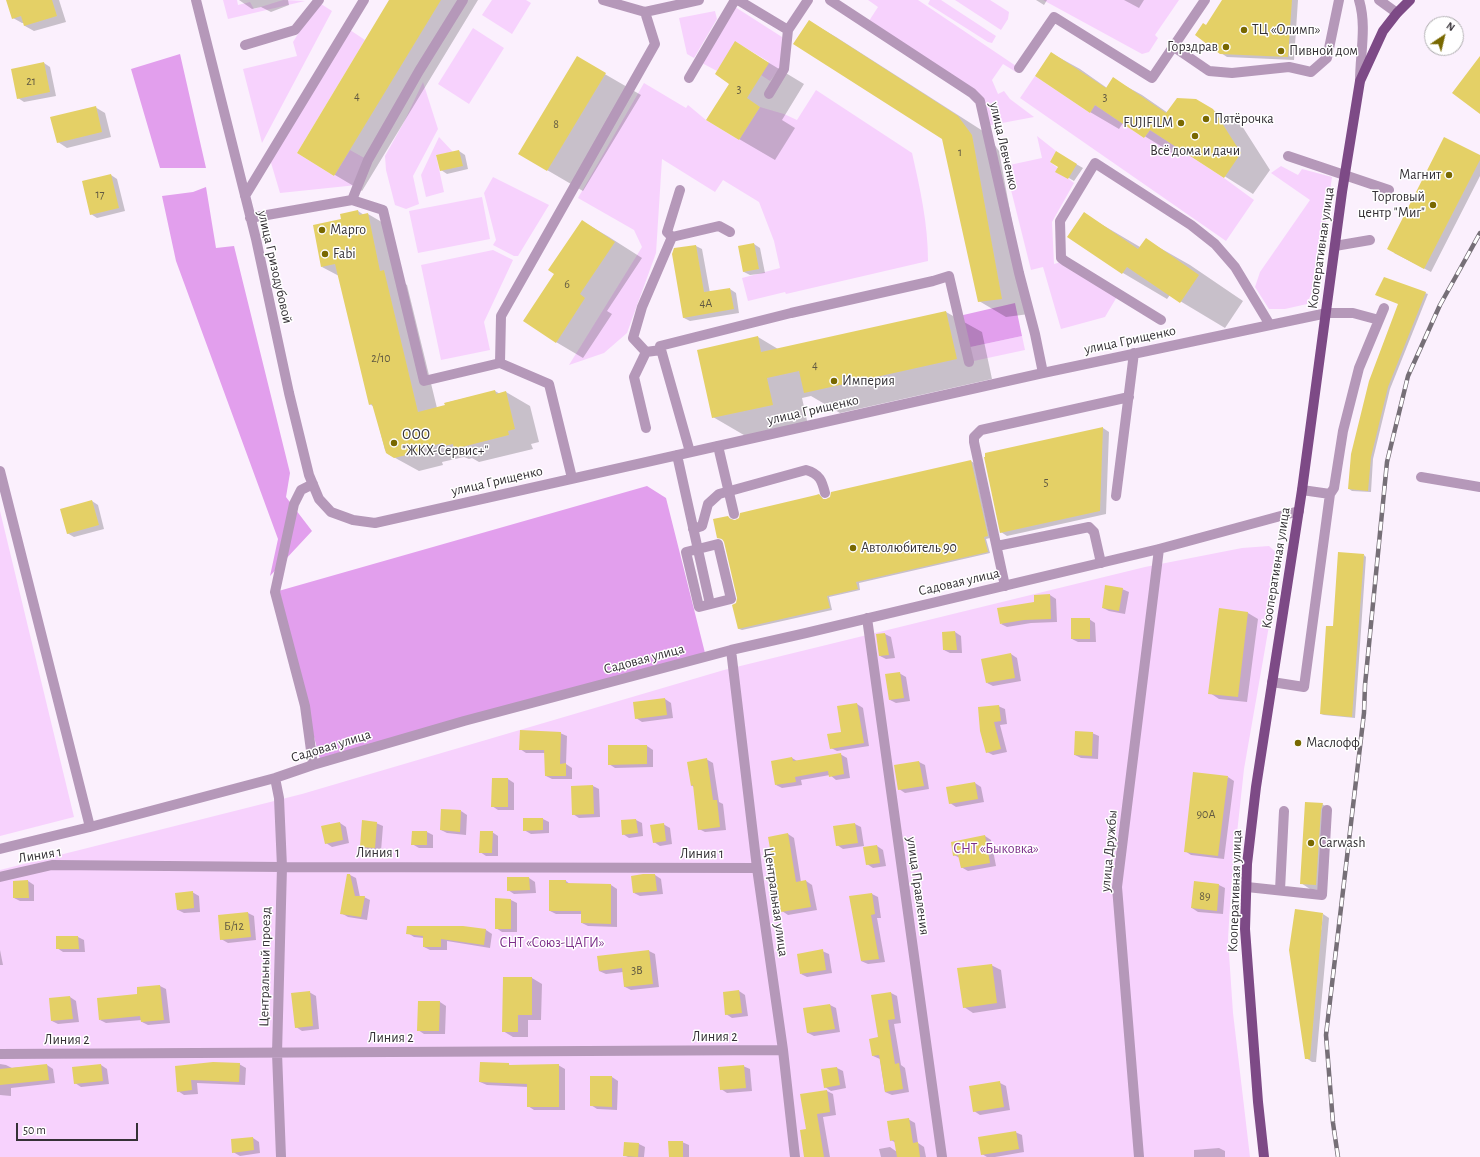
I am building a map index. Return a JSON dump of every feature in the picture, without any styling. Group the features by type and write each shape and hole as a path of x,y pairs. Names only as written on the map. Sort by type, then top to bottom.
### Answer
{"main road":[{"name":"Кооперативная улица","path":"1264,1157 1258,1102 1245,929 1247,864 1256,788 1299,511 1335,246 1360,81 1384,31 1397,13 1410,0"}],"street":[{"name":"улица Гризодубовой","path":"196,0 256,239 289,393 309,475 320,499 331,512 353,520"},
{"path":"245,196 364,0"},
{"path":"352,200 368,160 419,71 463,0"},
{"path":"603,0 645,12 699,0"},
{"path":"690,78 735,0"},
{"path":"738,0 788,30"},
{"path":"769,94 784,69 788,30 808,0"},
{"name":"улица Левченко","path":"830,0 972,93 980,101 1035,334 1042,373"},
{"path":"1019,68 1054,17 1152,78 1205,0"},
{"path":"1174,47 1209,71 1232,72 1289,67 1311,72 1327,58 1340,0"},
{"path":"1359,0 1364,28 1360,81"},
{"path":"1379,0 1397,13"},
{"path":"245,44 295,30 318,1"},
{"path":"500,363 501,316 655,44 645,12"},
{"path":"1288,156 1389,190"},
{"path":"1161,320 1062,258 1060,221 1095,163 1191,225 1216,244 1235,267 1270,325"},
{"path":"672,236 667,232 680,190"},
{"path":"250,218 352,200 383,210 424,381 500,363 549,384 572,478"},
{"path":"672,236 719,226 730,232"},
{"path":"646,352 633,338 642,307 672,236"},
{"path":"1335,246 1370,240"},
{"path":"690,452 660,346 791,313 933,281 949,276 969,362"},
{"path":"1272,682 1304,687 1330,494 1334,488 1343,431 1359,368 1384,308"},
{"name":"улица Грищенко","path":"353,520 375,523 1042,373 1327,313 1354,313 1379,320"},
{"path":"646,352 661,350"},
{"path":"646,352 634,377 646,428"},
{"path":"1116,496 1134,353"},
{"path":"1005,586 974,442 974,437 977,432 1129,397"},
{"path":"718,446 734,514"},
{"path":"677,454 693,529 710,604 731,599 718,544 698,550"},
{"path":"693,529 702,526 708,504 719,494 738,488 806,470 814,472 821,480 825,493"},
{"path":"0,471 90,827"},
{"path":"1421,477 1480,487"},
{"path":"313,484 301,490 294,504 275,592 305,706 313,765"},
{"path":"1302,490 1330,494"},
{"name":"Садовая улица","path":"0,849 276,778 313,765 464,721 731,650 1159,549 1299,511"},
{"path":"997,546 1089,527 1094,532 1101,563"},
{"name":"улица Дружбы","path":"1139,1157 1117,887 1159,549"},
{"name":"улица Правления","path":"867,618 942,1157"},
{"name":"Центральная улица","path":"731,650 758,868 783,1050 795,1157"},
{"name":"Центральный проезд","path":"276,778 279,798 282,867 277,1053 281,1157"},
{"path":"1247,887 1322,895 1327,810"},
{"path":"1280,890 1284,811"},
{"name":"Линия 1","path":"0,877 52,865 758,868"},
{"name":"Линия 2","path":"0,1054 783,1050"}],"green space":[{"path":"223,0 237,0 238,5 250,2 254,9 283,0 305,1 228,19"},
{"path":"492,0 526,0 531,3 512,34 482,15"},
{"path":"868,0 918,0 1019,68 1016,72 1003,64 992,80 998,94 1004,91 1010,99 1034,117 986,126 980,101 867,24 878,7"},
{"path":"930,0 941,0 996,36 992,43 988,42 928,4"},
{"path":"955,0 990,0 1009,12 1008,19 1001,30"},
{"path":"1043,0 1179,0 1155,35 1158,38 1149,52 1142,54"},
{"path":"318,2 332,11 262,143 243,69 297,56 293,42"},
{"path":"732,5 782,37 781,67 770,81 761,75 769,62 736,42 717,71 700,62"},
{"path":"715,11 717,19 694,58 687,54 679,18"},
{"path":"347,28 365,40 297,153 334,176 350,150 368,160 357,185 280,193 269,156"},
{"path":"473,28 504,48 469,104 438,84"},
{"path":"1035,76 1090,113 1095,105 1144,138 1150,130 1224,178 1254,200 1226,241 1020,98"},
{"path":"423,82 438,129 413,176 419,204 406,209 395,205 386,170 385,156 404,122"},
{"path":"644,83 686,108 688,105 706,120 739,140 760,107 784,114 797,120 816,90 912,153 921,193 925,220 928,261 786,294 785,292 748,301 742,278 780,268 774,241 759,202 723,180 715,192 662,159 656,253 627,333 604,353 569,365 642,247 634,230 578,198"},
{"path":"1037,136 1056,151 1050,162 1074,183 1052,222 1054,264 1065,261 1118,295 1105,317 1061,329 1043,267 1031,270 1005,166 1042,158"},
{"path":"439,137 453,152 436,155 444,192 426,197 421,175"},
{"path":"1281,166 1298,175 1302,169 1332,177 1318,277 1307,304 1285,309 1269,309 1255,287 1260,272 1310,200 1271,173"},
{"path":"493,177 549,205 518,256 514,256 493,245 496,240 484,193"},
{"path":"482,197 490,239 418,253 409,211"},
{"path":"493,250 513,260 484,322 490,350 441,360 421,265"},
{"path":"1022,336 1025,350 969,362 966,348"},
{"path":"0,511 74,817 0,836"},
{"path":"1269,546 1281,557 1244,769 1231,888 1228,939 1233,1013 1250,1157 0,1157 0,870 302,794 724,670 1145,567 1242,548"}],"shaded area":[{"path":"180,54 206,168 160,168 131,69"},
{"path":"206,187 216,248 234,246 290,473 286,497 312,531 270,576 278,539 176,261 162,196 193,192"},
{"path":"1015,303 1022,336 966,348 959,316"},
{"path":"647,486 666,498 706,657 321,763 275,592"}],"building":[{"path":"6,0 52,0 57,16 24,26 21,16 12,19"},
{"path":"389,0 441,0 334,176 297,153"},
{"name":"ТЦ «Олимп»","path":"1222,0 1292,0 1288,57 1220,54 1195,35 1203,23 1206,25"},
{"path":"809,20 958,116 972,135 1002,299 978,302 942,139 793,44"},
{"path":"735,41 769,63 747,98 760,107 739,140 706,120 729,84 715,74"},
{"path":"1051,52 1106,88 1113,77 1166,113 1177,98 1196,99 1213,109 1241,153 1224,178 1150,130 1144,138 1095,105 1090,113 1035,76"},
{"path":"577,56 606,73 547,171 518,154"},
{"path":"1480,56 1480,114 1452,93"},
{"path":"44,62 50,92 17,99 11,69"},
{"path":"96,106 102,132 57,143 50,117"},
{"name":"Торговый центр \"Миг\"","path":"1444,137 1480,155 1480,160 1424,269 1387,249"},
{"path":"459,150 463,166 440,171 436,155"},
{"path":"1056,151 1077,164 1068,179 1055,172 1058,167 1050,162"},
{"path":"111,174 119,208 90,215 82,181"},
{"path":"358,210 359,215 368,213 380,271 384,270 418,412 445,405 444,403 495,390 496,394 506,391 515,429 508,431 509,435 454,449 453,444 444,446 443,443 418,449 419,452 394,458 386,453 372,404 369,405 335,264 321,267 313,225 341,219 340,214"},
{"path":"1084,212 1138,249 1146,238 1199,275 1180,303 1127,267 1122,274 1067,237"},
{"path":"582,220 615,242 580,294 585,298 556,343 523,321 554,274 548,270"},
{"path":"754,243 759,269 743,272 738,246"},
{"path":"696,245 704,292 730,288 734,309 683,318 672,254 674,248"},
{"path":"1384,277 1426,292 1388,387 1371,457 1368,491 1348,489 1351,454 1369,381 1398,304 1375,295"},
{"path":"946,311 957,359 804,393 799,371 767,378 773,405 712,418 697,350 758,336 761,352"},
{"path":"1103,427 1100,511 1000,533 984,457 985,453"},
{"name":"Автолюбитель 90","path":"971,460 988,536 984,537 988,552 856,582 858,589 827,596 830,608 738,629 732,605 736,603 737,598 724,542 722,539 717,538 713,519 728,516 730,519 735,520 739,518 740,513 819,494 823,499 826,499 830,497 831,492"},
{"path":"92,500 99,525 67,534 60,509"},
{"path":"1338,552 1364,554 1352,717 1320,714 1326,626 1333,626"},
{"path":"1105,585 1123,588 1119,611 1102,608"},
{"path":"1050,594 1051,619 1024,620 1000,624 997,608 1034,602 1034,595"},
{"path":"1219,608 1248,612 1238,697 1208,694"},
{"path":"1071,618 1090,618 1090,639 1071,639"},
{"path":"955,631 957,650 943,650 942,632"},
{"path":"885,633 889,655 879,656 876,634"},
{"path":"1011,653 1015,678 986,683 981,659"},
{"path":"900,672 904,698 889,700 885,674"},
{"path":"665,698 667,715 635,719 633,702"},
{"path":"857,703 864,743 830,749 827,734 841,732 837,706"},
{"path":"999,705 1001,721 994,722 1001,749 986,753 980,731 978,707"},
{"path":"520,730 561,732 560,764 566,763 566,776 545,776 544,750 519,750"},
{"path":"1075,731 1093,732 1092,756 1074,755"},
{"path":"608,745 647,745 647,764 608,765"},
{"path":"841,753 844,774 829,777 828,771 795,777 796,782 775,785 771,761 792,757 793,761"},
{"path":"707,758 713,800 717,800 720,827 698,830 693,785 691,786 687,762"},
{"path":"919,761 924,786 898,790 894,765"},
{"path":"1193,772 1228,776 1218,856 1184,852"},
{"path":"492,778 508,778 508,807 491,807"},
{"path":"975,782 978,799 949,804 946,787"},
{"path":"593,785 594,814 572,815 571,786"},
{"name":"Carwash","path":"1305,802 1323,803 1321,810 1316,885 1300,884"},
{"path":"441,809 461,810 460,832 440,830"},
{"path":"523,818 543,818 543,830 523,831"},
{"path":"636,819 638,833 622,835 621,820"},
{"path":"362,820 377,822 375,848 360,847"},
{"path":"340,822 343,840 325,844 321,826"},
{"path":"664,823 666,841 653,843 650,825"},
{"path":"855,823 858,843 836,846 833,826"},
{"path":"412,831 427,831 427,845 411,845"},
{"path":"480,831 493,831 492,853 479,853"},
{"path":"788,833 796,882 806,880 811,907 781,912 768,837"},
{"path":"985,835 990,863 961,868 958,855 953,856 951,842"},
{"path":"877,845 880,863 866,865 863,847"},
{"path":"347,874 350,874 355,896 365,896 361,917 340,914"},
{"path":"655,874 657,891 633,893 631,876"},
{"path":"507,877 529,877 530,890 507,891"},
{"path":"28,880 29,898 13,898 13,881"},
{"path":"549,880 566,880 566,883 611,884 611,924 581,923 581,911 549,911"},
{"path":"1194,881 1219,884 1217,911 1191,908"},
{"path":"193,891 194,908 177,910 175,893"},
{"path":"872,893 875,914 871,915 879,959 861,961 849,896"},
{"path":"495,898 511,899 511,929 495,929"},
{"path":"1295,909 1323,913 1310,1059 1305,1059 1289,950"},
{"path":"248,912 251,937 220,940 218,915"},
{"path":"407,926 463,926 486,929 484,945 441,939 441,947 423,947 423,936 406,934"},
{"path":"56,936 78,936 79,949 56,949"},
{"path":"823,949 826,970 800,974 797,954"},
{"path":"649,950 653,984 624,987 622,968 599,971 597,956"},
{"path":"992,964 997,1003 963,1008 957,968"},
{"path":"503,977 532,977 532,1015 518,1015 518,1032 502,1032"},
{"path":"160,985 164,1020 141,1022 140,1016 99,1020 97,998 137,994 137,987"},
{"path":"739,990 742,1013 725,1015 723,992"},
{"path":"310,991 313,1026 295,1028 291,993"},
{"path":"891,992 895,1019 888,1020 895,1064 899,1063 903,1089 885,1092 879,1055 872,1056 869,1039 878,1037 871,995"},
{"path":"70,996 73,1019 51,1021 49,998"},
{"path":"418,1001 440,1001 439,1031 417,1031"},
{"path":"830,1004 835,1029 807,1033 803,1008"},
{"path":"213,1062 240,1063 239,1082 191,1080 192,1090 177,1092 175,1066"},
{"path":"480,1062 509,1063 509,1065 559,1064 559,1107 527,1107 527,1084 479,1082"},
{"path":"47,1064 49,1080 0,1085 0,1069"},
{"path":"101,1064 103,1081 74,1084 72,1067"},
{"path":"744,1065 746,1088 720,1090 718,1067"},
{"path":"837,1067 840,1085 824,1088 821,1069"},
{"path":"590,1076 612,1076 612,1107 590,1106"},
{"path":"1000,1081 1004,1107 973,1112 969,1086"},
{"path":"827,1090 830,1112 817,1114 824,1157 804,1157 800,1130 806,1129 800,1094"},
{"path":"909,1118 913,1143 918,1142 920,1157 897,1157 894,1140 890,1141 887,1121"},
{"path":"1016,1131 1019,1149 981,1155 978,1137"},
{"path":"253,1137 254,1150 232,1153 231,1139"},
{"path":"668,1141 683,1141 683,1157 669,1157"},
{"path":"624,1142 639,1143 638,1157 623,1156"}],"railway":[{"path":"1338,1157 1333,1123 1326,1035 1364,713 1365,685 1387,462 1408,376 1440,305 1480,233"}],"place":[{"name":"ТЦ «Олимп»","path":"1244,30"},
{"name":"Горздрав","path":"1226,47"},
{"name":"Пивной дом","path":"1281,51"},
{"name":"Пятёрочка","path":"1206,119"},
{"name":"FUJIFILM","path":"1181,123"},
{"name":"Всё дома и дачи","path":"1195,136"},
{"name":"Магнит","path":"1449,175"},
{"name":"Торговый центр \"Миг\"","path":"1433,205"},
{"name":"Марго","path":"322,230"},
{"name":"Fabi","path":"325,254"},
{"name":"Империя","path":"834,381"},
{"name":"ООО \"ЖКХ-Сервис+\"","path":"394,443"},
{"name":"Автолюбитель 90","path":"853,548"},
{"name":"Маслофф","path":"1298,743"},
{"name":"Carwash","path":"1311,843"}],"park label":[{"name":"СНТ «Быковка»","path":"996,849"},
{"name":"СНТ «Союз-ЦАГИ»","path":"552,943"}]}
